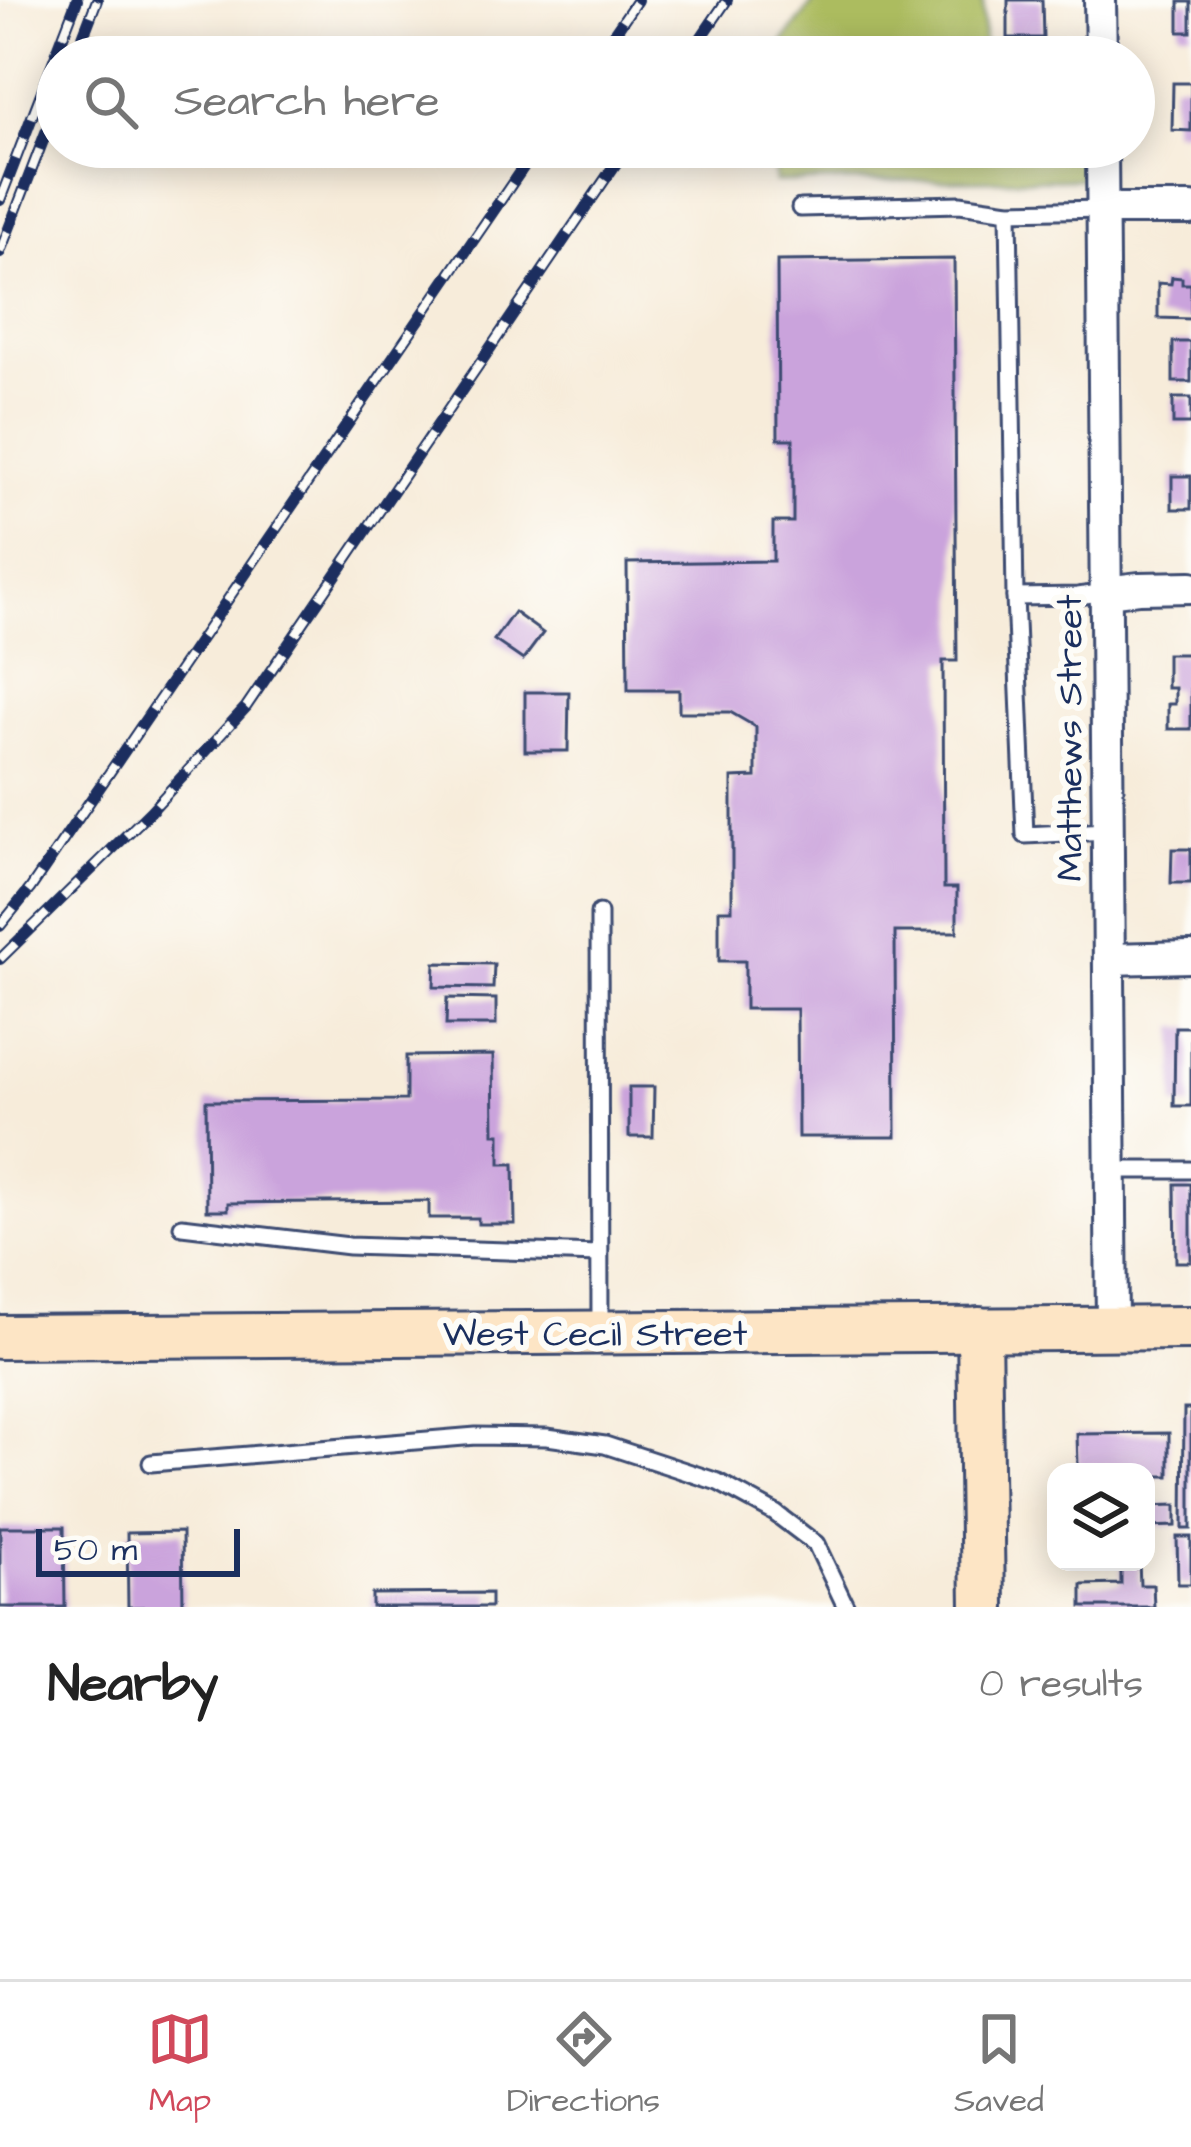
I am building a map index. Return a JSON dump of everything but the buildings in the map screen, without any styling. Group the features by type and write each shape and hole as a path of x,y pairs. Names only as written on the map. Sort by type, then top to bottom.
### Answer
{"main road":[{"name":"West Cecil Street","path":"0,1336 1191,1328"},
{"path":"979,1329 983,1607"}],"street":[{"path":"1100,0 1101,36"},
{"name":"Matthews Street","path":"1102,168 1112,1328"},
{"path":"1103,209 1191,209"},
{"path":"1106,592 1191,586"},
{"path":"1109,959 1191,957"}],"lane":[{"path":"800,208 960,203 1009,211 1103,209"},
{"path":"1009,211 1025,835 1108,831"},
{"path":"1016,597 1106,592"},
{"path":"599,913 600,1332"},
{"path":"1110,1170 1191,1170"},
{"path":"182,1226 349,1246 599,1254"},
{"path":"151,1463 476,1436 547,1437 605,1445 718,1482 775,1513 816,1544 846,1607"}],"green space":[{"path":"815,0 983,0 984,36 788,36"},
{"path":"775,168 1080,168 1080,179 775,182"}],"railway":[{"path":"63,36 77,0"},
{"path":"83,36 97,0"},
{"path":"612,36 637,0"},
{"path":"702,36 727,0"},
{"path":"0,200 36,106"},
{"path":"0,252 36,159"},
{"path":"0,926 30,889 523,168"},
{"path":"0,959 151,811 246,707 613,168"}]}
